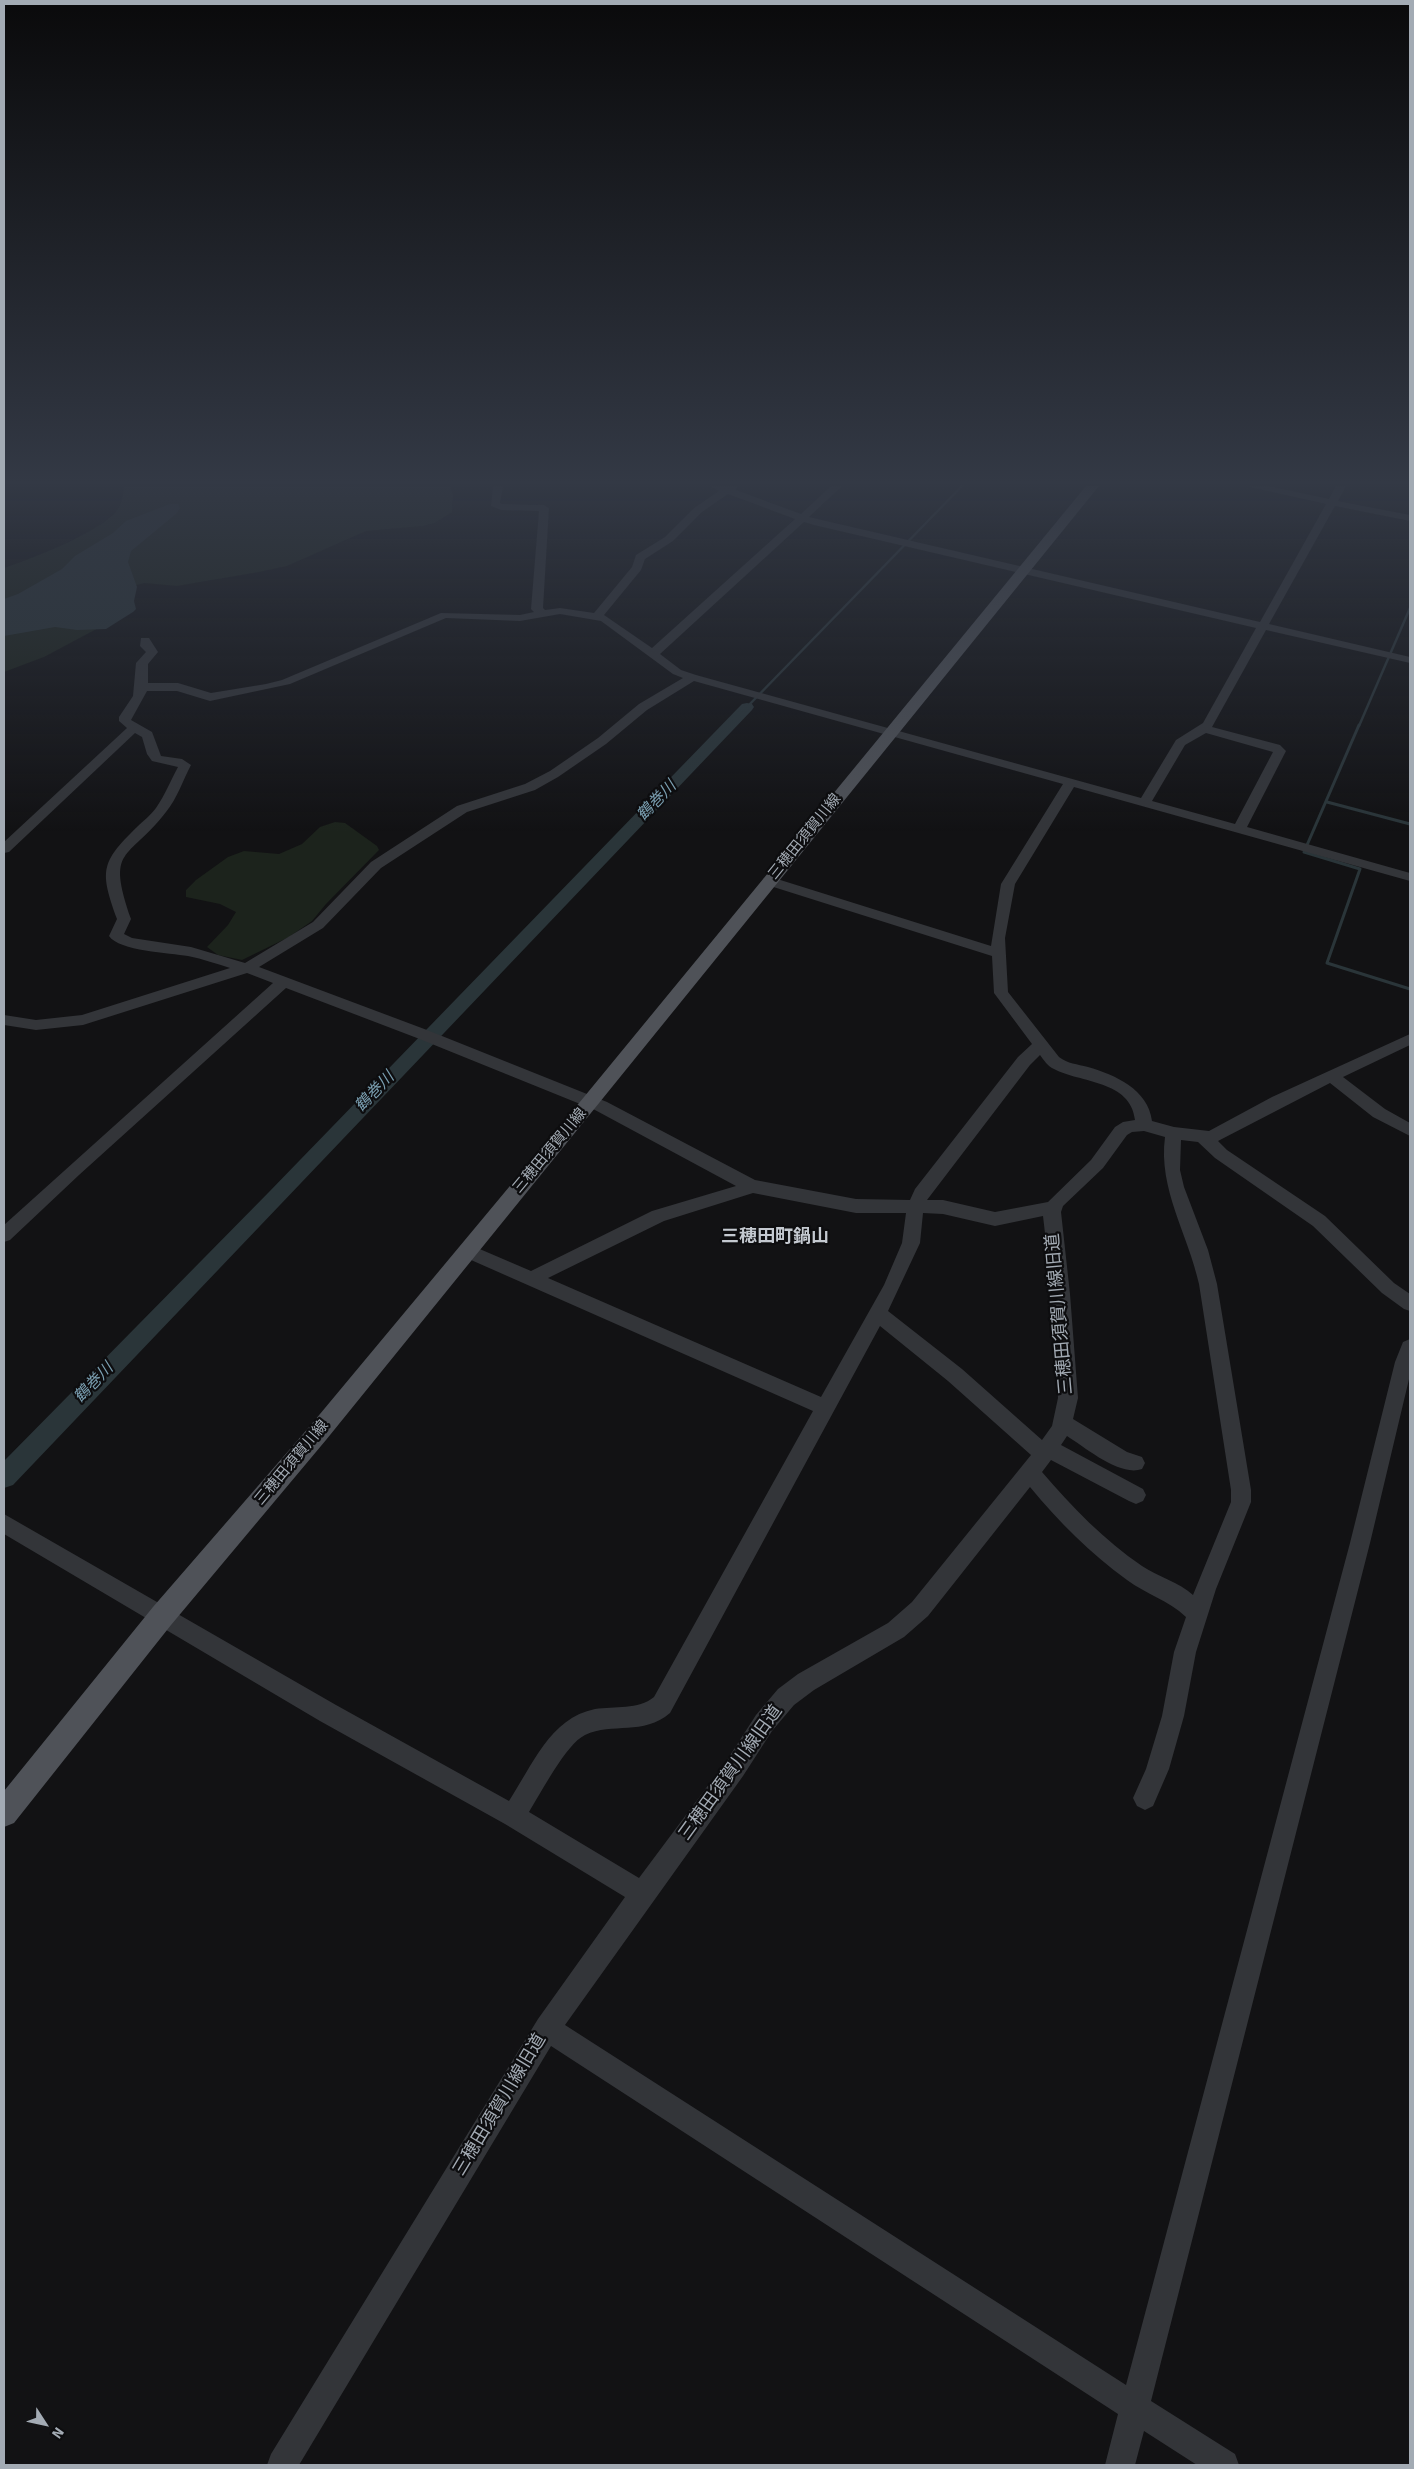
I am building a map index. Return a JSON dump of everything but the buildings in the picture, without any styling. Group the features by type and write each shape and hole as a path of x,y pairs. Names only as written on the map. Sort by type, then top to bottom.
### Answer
{"main road":[{"name":"三穂田須賀川線","path":"4,1812 162,1616 270,1491 591,1102 998,601"}],"street":[{"path":"537,601 536,609 544,615"},
{"path":"598,615 609,601"},
{"path":"654,654 712,601"},
{"path":"1156,601 1410,660"},
{"path":"1144,803 1180,742 1204,729 1276,601"},
{"path":"142,687 190,689 206,697 267,687 286,682 446,615 514,618 544,615 567,610 598,615 677,672 692,677 782,704 892,732 1410,877"},
{"path":"144,640 146,646 152,652 142,663 142,687 136,701 125,716 125,721 148,735 150,750 154,756 163,761 185,765 161,810 124,847 114,861 112,871 115,892 124,915 122,926 116,936 129,942 191,952 247,968 429,1037 591,1102 751,1186 856,1206 944,1207 981,1217 1002,1219 1054,1207 1063,1194 1097,1164 1123,1129 1131,1125 1144,1125 1204,1138 1218,1134 1278,1101 1409,1039"},
{"path":"4,1020 36,1025 83,1020 247,968 318,925 376,866 462,808 530,787 554,774 602,741 643,707 692,677"},
{"path":"4,849 134,728"},
{"path":"1204,729 1276,748 1280,751 1239,830"},
{"path":"1071,782 1008,884 998,938 1001,993 1041,1045 1060,1066 1097,1076 1125,1090 1139,1104 1144,1125"},
{"path":"769,881 998,953"},
{"path":"7,1227 221,1041 284,982"},
{"path":"513,1816 558,1748 576,1728 593,1722 654,1713 662,1705 892,1287 911,1243 916,1207 921,1194 1024,1061 1041,1045"},
{"path":"1331,1076 1379,1113 1410,1130"},
{"path":"1144,1798 1156,1769 1173,1716 1185,1652 1197,1613 1240,1502 1241,1490 1214,1319 1203,1266 1172,1182 1170,1147 1174,1133"},
{"path":"1204,1138 1221,1154 1319,1221 1388,1288 1410,1304"},
{"path":"532,1279 562,1262 658,1216 744,1190 751,1186"},
{"name":"三穂田須賀川線旧道","path":"282,2465 546,2028 735,1768 764,1723 786,1697 806,1682 896,1630 920,1609 1046,1451 1063,1423 1068,1398 1061,1294 1052,1227 1054,1207"},
{"path":"468,1251 826,1408"},
{"path":"878,1314 1046,1451 1136,1495"},
{"path":"1120,2465 1360,1543 1404,1362 1410,1347"},
{"path":"1063,1423 1122,1460 1135,1463"},
{"path":"1030,1472 1063,1512 1094,1541 1136,1574 1180,1597 1197,1613"},
{"path":"4,1523 162,1616 513,1816 642,1894"},
{"path":"546,2028 1224,2465"}],"shaded area":[{"path":"4,601 121,601 106,624 44,657 4,672"},
{"path":"4,601 134,601 136,609 106,629 77,630 55,627 4,636"},
{"path":"335,822 345,823 377,846 379,850 312,921 289,937 242,960 218,955 207,947 228,925 236,912 220,904 186,897 186,890 196,880 228,857 244,851 279,854 302,844 320,827"}],"waterway":[{"path":"747,707 850,601"},
{"path":"1359,726 1410,608"},
{"name":"鶴巻川","path":"4,1477 275,1199 747,707"},
{"path":"1359,725 1304,852 1360,869 1327,963 1410,989"},
{"path":"1327,802 1410,824"}],"district":[{"name":"三穂田町鍋山","path":"775,1237"}]}
